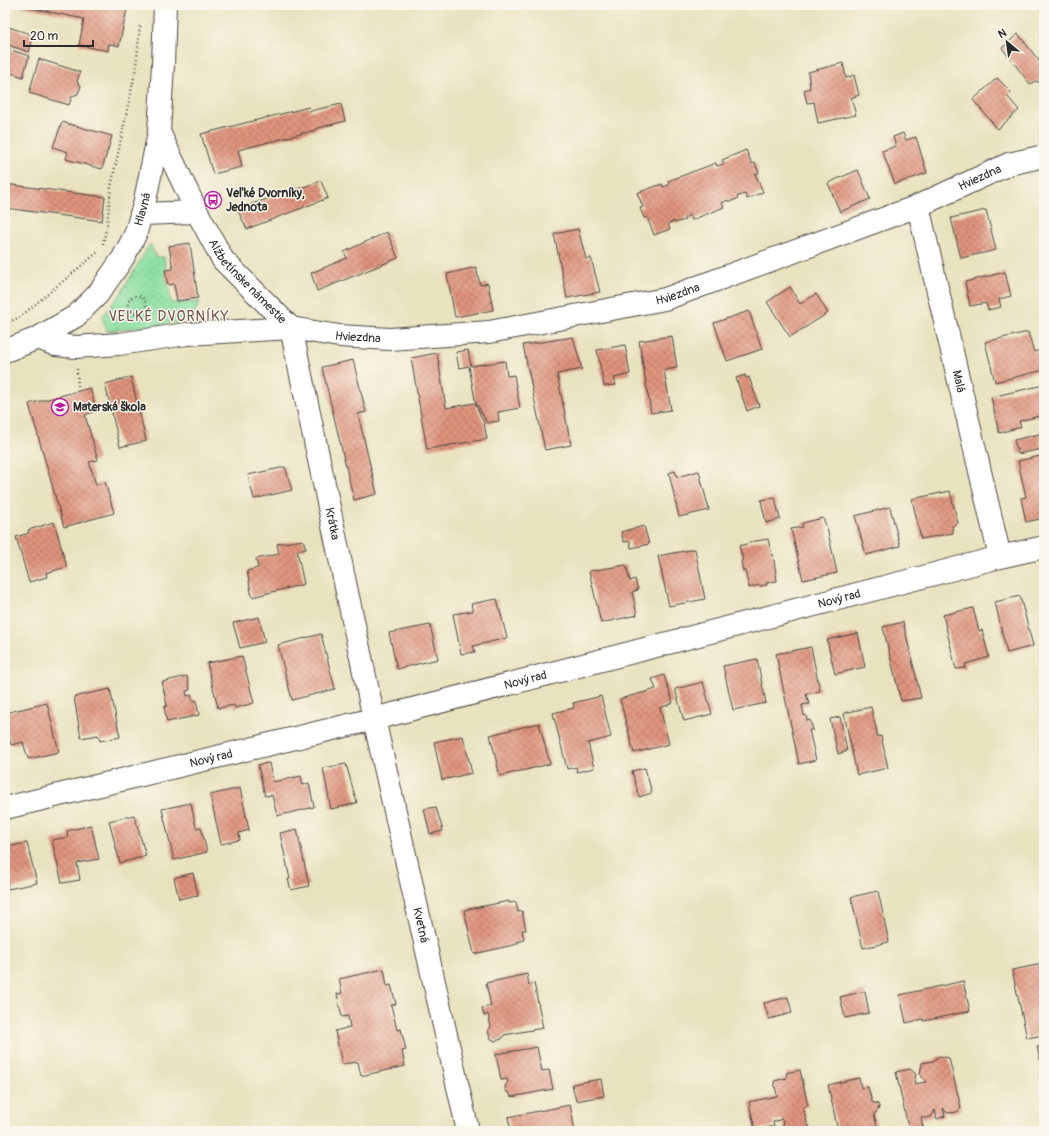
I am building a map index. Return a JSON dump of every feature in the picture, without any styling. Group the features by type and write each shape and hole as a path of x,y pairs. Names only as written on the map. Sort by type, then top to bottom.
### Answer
{"street":[{"name":"Hlavná","path":"5,351 38,338 76,316 98,294 124,258 135,235 159,132 165,5"},
{"name":"Alžbetínske námestie","path":"159,132 223,260 291,328"},
{"name":"Hviezdna","path":"291,328 339,336 390,339 489,332 665,299 918,206 1009,164 1044,156"},
{"name":"Malá","path":"918,206 1000,557"},
{"path":"141,214 198,212"},
{"name":"Alžbetínske námestie","path":"38,338 56,345 76,347 119,344 187,334 291,328"},
{"name":"Krátka","path":"291,328 374,719"},
{"name":"Nový rad","path":"5,808 374,719 1000,557 1044,547"},
{"name":"Kvetná","path":"374,719 468,1131"}],"path":[{"path":"5,324 20,317 103,248 111,187 136,68 140,21"},
{"path":"134,297 140,297 144,300 146,305 144,311 140,314 134,314 129,311 129,300 134,297"}],"green space":[{"path":"150,244 156,257 164,257 171,303 200,302 194,313 178,323 107,331 102,317 121,293"}],"building":[{"path":"16,5 106,5 127,9 119,46 109,44 108,51 79,45 84,19"},
{"path":"5,26 34,35 29,52 5,44"},
{"path":"1018,34 1044,67 1044,77 1039,82 1035,81 1030,84 1002,48"},
{"path":"5,48 29,56 23,77 5,71"},
{"path":"39,59 80,72 77,82 81,86 78,94 72,96 69,105 29,93"},
{"path":"843,63 846,78 854,75 859,95 851,98 856,115 818,123 814,102 807,103 804,90 810,88 808,72"},
{"path":"997,78 1011,92 1007,96 1019,110 998,129 973,100"},
{"path":"341,104 345,121 238,150 242,167 213,174 201,134 309,107 310,111"},
{"path":"62,122 112,136 102,169 66,159 68,152 53,147"},
{"path":"903,133 906,140 916,137 927,173 895,184 882,151 896,146 893,137"},
{"path":"746,150 752,164 755,163 759,173 755,174 763,192 747,199 745,194 738,196 737,199 729,202 728,200 722,203 724,207 692,220 690,215 684,218 685,220 675,223 674,221 668,224 670,229 654,235 647,217 644,218 640,208 643,207 637,193 662,184 663,187 669,185 668,181 716,163 717,166 724,164 722,160"},
{"path":"858,170 870,199 840,212 828,183"},
{"path":"321,181 328,198 247,229 237,209"},
{"path":"5,184 105,197 102,221 5,208"},
{"path":"986,210 996,250 961,258 951,218"},
{"path":"578,229 586,259 591,258 600,292 567,298 554,234"},
{"path":"387,232 398,258 317,291 311,273 347,258 344,252"},
{"path":"190,243 198,298 177,301 174,284 168,285 165,270 173,269 169,246"},
{"path":"476,267 480,285 488,283 493,310 455,317 447,274"},
{"path":"1005,272 1011,296 999,299 1001,307 988,310 986,303 970,306 965,282"},
{"path":"790,287 800,304 816,294 828,313 790,337 767,302"},
{"path":"749,311 762,349 727,361 714,323"},
{"path":"1028,332 1034,352 1044,349 1044,370 995,382 985,342"},
{"path":"672,336 677,368 664,370 671,410 651,413 639,341"},
{"path":"573,337 582,369 557,374 571,445 545,450 523,345"},
{"path":"625,345 630,374 614,378 616,385 604,386 597,350"},
{"path":"468,350 471,366 505,361 507,376 514,375 520,408 498,412 499,421 487,423 475,400 469,366 459,368 456,352"},
{"path":"437,353 446,408 475,403 484,423 487,439 427,449 411,358"},
{"path":"353,360 366,412 358,414 377,494 354,500 322,367"},
{"path":"745,375 746,378 749,377 759,406 747,411 736,378"},
{"path":"131,377 146,441 120,447 105,384"},
{"path":"1044,385 1044,415 1019,421 1021,427 999,433 991,397"},
{"path":"90,388 97,411 85,415 98,460 89,462 96,485 105,482 114,513 64,527 29,404"},
{"path":"1039,434 1042,449 1018,454 1014,440"},
{"path":"1044,455 1044,518 1026,522 1021,498 1026,497 1018,461"},
{"path":"285,467 292,490 254,499 248,475"},
{"path":"675,471 677,477 699,471 709,510 679,517 669,473"},
{"path":"950,491 958,523 952,526 953,533 921,539 912,499"},
{"path":"775,498 780,519 766,523 761,500"},
{"path":"890,507 900,546 866,555 855,516"},
{"path":"823,518 827,528 837,573 803,580 791,529 803,527 802,523"},
{"path":"54,522 67,567 46,573 47,577 29,582 16,537 29,533 28,530"},
{"path":"644,526 649,544 631,548 630,541 624,542 621,532"},
{"path":"768,539 772,555 773,554 777,581 766,583 767,585 759,585 749,588 745,571 743,571 741,561 743,560 739,546 750,542"},
{"path":"303,540 306,549 297,551 304,584 252,597 247,571 258,568 256,559 279,554 277,544"},
{"path":"695,549 705,599 669,606 658,556"},
{"path":"626,565 630,581 635,579 638,590 632,592 637,615 601,623 589,571"},
{"path":"1020,596 1033,646 1007,653 995,602"},
{"path":"497,599 507,638 473,646 475,652 461,654 453,614 473,611 471,604"},
{"path":"973,608 979,631 982,630 989,657 965,664 966,668 956,669 943,615"},
{"path":"259,617 265,642 240,648 233,623"},
{"path":"903,622 921,698 901,701 883,627"},
{"path":"430,625 438,659 397,669 389,633"},
{"path":"858,633 865,667 835,674 827,640"},
{"path":"321,634 335,689 292,700 278,645"},
{"path":"811,647 820,691 806,694 809,704 802,705 804,716 806,715 807,721 810,720 813,730 809,730 816,760 799,764 776,654"},
{"path":"242,656 254,703 235,708 234,705 218,708 207,663"},
{"path":"757,659 766,703 733,710 723,666"},
{"path":"664,675 673,703 660,708 669,744 634,753 620,699 656,689 652,679"},
{"path":"187,676 190,690 186,691 187,696 191,695 193,701 196,700 199,715 167,722 164,707 167,706 162,682"},
{"path":"703,682 712,714 684,721 675,689"},
{"path":"110,689 120,737 100,741 98,735 81,738 74,697"},
{"path":"601,696 611,737 588,743 594,768 577,772 576,767 567,769 553,713 574,708 573,703"},
{"path":"47,703 59,752 28,759 23,742 11,745 5,721 5,713"},
{"path":"871,707 878,737 881,736 888,768 857,775 844,713"},
{"path":"840,717 847,751 838,754 830,719"},
{"path":"539,723 550,764 500,776 490,735"},
{"path":"463,736 472,773 442,780 434,742"},
{"path":"269,763 273,782 301,776 303,785 309,783 314,807 277,816 272,795 265,796 258,765"},
{"path":"346,764 357,803 331,809 323,768"},
{"path":"645,768 652,793 639,797 632,771"},
{"path":"240,788 249,830 239,833 240,840 221,844 210,795"},
{"path":"191,803 196,828 201,827 207,852 174,860 162,809"},
{"path":"436,807 443,831 430,834 424,809"},
{"path":"134,815 146,856 120,863 109,821"},
{"path":"91,825 99,859 77,863 80,880 62,883 52,840 68,837 67,831"},
{"path":"297,829 309,886 291,890 280,833"},
{"path":"27,843 37,883 8,889 5,874 5,847"},
{"path":"193,873 198,895 179,899 174,878"},
{"path":"878,891 889,942 863,948 851,897"},
{"path":"509,901 509,903 516,902 518,912 522,911 526,930 522,930 524,940 517,942 518,944 474,954 464,910"},
{"path":"1042,964 1044,969 1044,1035 1027,1038 1012,970"},
{"path":"384,969 387,986 391,985 396,1004 391,1005 397,1030 401,1029 406,1050 402,1051 405,1066 361,1076 358,1062 342,1064 335,1031 350,1027 348,1016 342,1017 337,994 342,993 339,979"},
{"path":"527,974 529,985 534,983 543,1028 504,1035 502,1039 495,1041 490,1038 488,1030 491,1027 488,1014 484,1016 482,1008 491,1006 486,983"},
{"path":"963,981 970,1011 924,1021 923,1019 906,1023 900,995"},
{"path":"865,991 869,1013 845,1018 840,997"},
{"path":"788,997 792,1013 769,1019 764,1003"},
{"path":"1044,1045 1044,1083 1042,1083 1040,1072 1043,1071 1037,1047"},
{"path":"537,1047 542,1071 549,1070 553,1089 511,1097 506,1091 505,1086 508,1082 507,1079 501,1080 496,1054"},
{"path":"939,1056 949,1058 961,1108 957,1112 949,1113 943,1108 945,1116 937,1119 935,1110 931,1117 921,1117 923,1128 909,1131 896,1072 910,1069 916,1074 914,1084 926,1082 920,1074 922,1063 933,1061"},
{"path":"800,1070 808,1106 803,1107 810,1131 785,1131 782,1119 773,1122 774,1126 755,1130 749,1102 777,1096 774,1081 787,1078 786,1073"},
{"path":"859,1078 861,1088 868,1087 872,1102 878,1104 878,1110 874,1114 878,1131 838,1131 828,1085"},
{"path":"601,1079 604,1096 576,1101 572,1084"},
{"path":"570,1105 575,1131 511,1131 508,1117"}],"place":[{"name":"Veľké Dvorníky, Jednota","path":"213,200"},
{"name":"Materská škola","path":"60,407"}],"district":[{"name":"VEĽKÉ DVORNÍKY","path":"169,316"}]}
